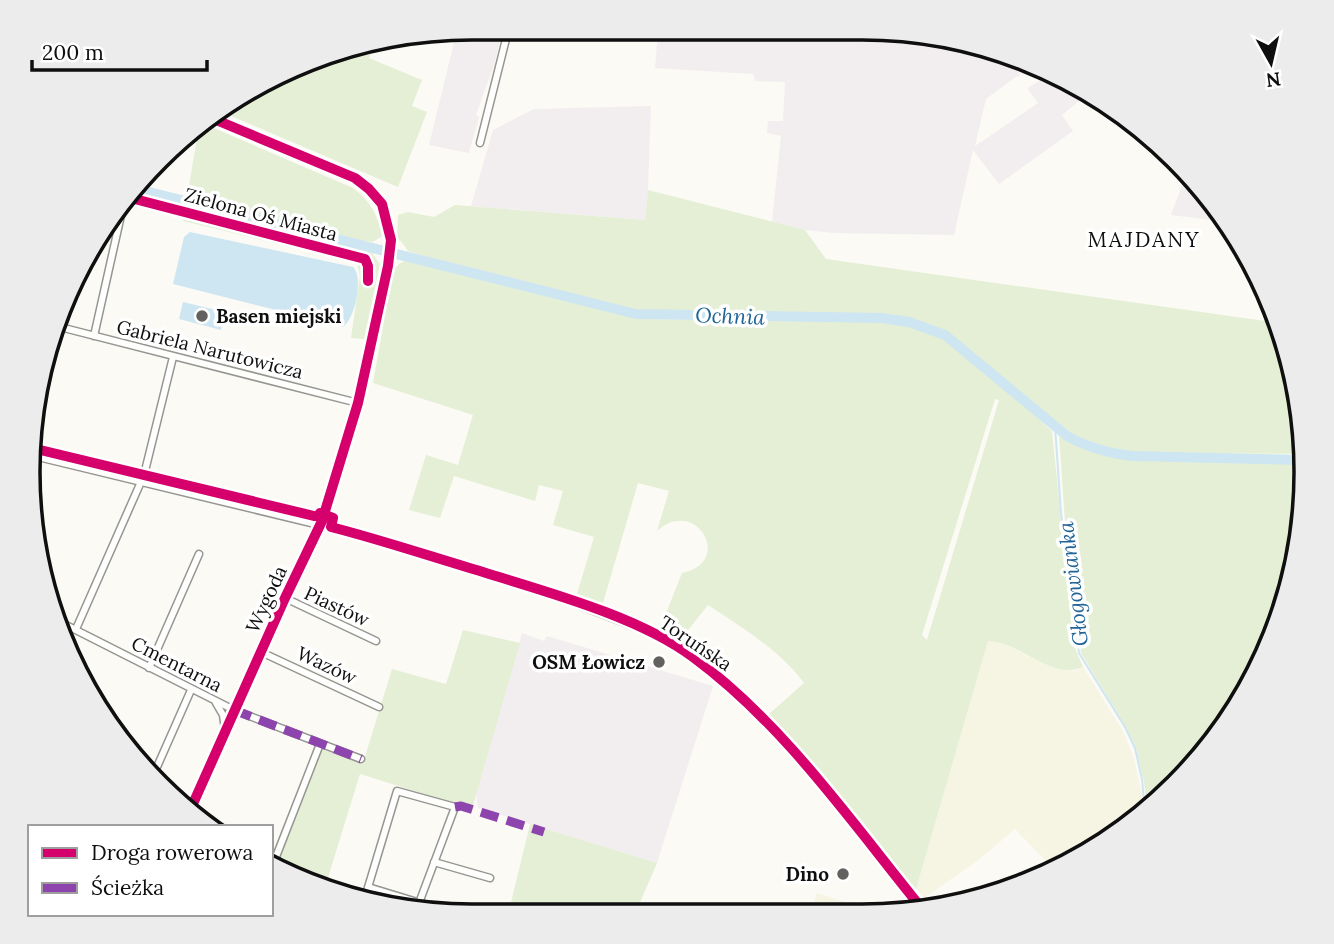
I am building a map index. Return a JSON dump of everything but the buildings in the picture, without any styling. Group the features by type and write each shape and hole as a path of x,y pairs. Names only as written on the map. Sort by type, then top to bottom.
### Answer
{"street":[{"path":"480,143 506,40"},
{"name":"Wygoda","path":"194,802 321,524 358,402 388,266 391,240 382,204 355,178 220,122"},
{"path":"94,336 119,223"},
{"name":"Gabriela Narutowicza","path":"65,328 358,402"},
{"path":"76,629 142,481 173,356"},
{"name":"Toruńska","path":"41,457 321,524 539,589 644,629 677,646 756,711 821,785 914,900"},
{"path":"149,668 199,554"},
{"name":"Piastów","path":"285,598 376,641"},
{"name":"Cmentarna","path":"69,626 234,710 361,759"},
{"name":"Wazów","path":"261,652 379,707"},
{"path":"157,767 191,690"},
{"path":"215,701 223,715 225,730"},
{"path":"276,856 320,744"},
{"path":"367,891 397,791 454,807 420,900"},
{"path":"434,862 490,878"}],"shaded area":[{"path":"500,40 476,115 479,117 469,153 429,145 454,41"},
{"path":"657,40 890,41 974,55 1020,70 1019,77 986,99 975,146 1038,103 1027,88 1042,80 1081,100 1062,115 1073,131 999,184 973,150 954,235 834,233 805,230 772,222 781,136 767,133 768,121 783,121 785,82 755,81 753,74 655,68"},
{"path":"651,106 645,220 471,206 493,130 534,109"},
{"path":"1183,183 1213,220 1171,215"},
{"path":"522,633 544,641 547,636 713,686 657,863 478,808 476,795"},
{"path":"988,641 1000,642 1050,667 1075,671 1083,667 1124,733 1134,759 1142,801 1102,831 1047,862 1015,829 977,861 924,898 916,889"},
{"path":"817,893 844,902 844,904 814,904"}],"green space":[{"path":"371,53 369,58 422,80 412,106 427,112 398,187 229,115 256,98 307,73"},
{"path":"212,127 353,188 372,209 382,236 373,242 364,241 187,197 197,139"},
{"path":"648,190 805,230 826,259 1266,321 1285,388 1293,454 1129,452 1096,445 1071,433 954,339 932,325 904,317 878,314 639,310 427,257 408,251 401,241 397,240 398,215 408,212 434,217 455,205 645,220"},
{"path":"186,204 372,253 380,264 364,339 351,338 360,275 357,263 183,221"},
{"path":"406,260 643,319 904,324 936,334 996,380 1052,431 1074,646 1083,667 1059,669 1011,647 988,641 916,889 769,714 804,683 794,671 759,640 708,605 681,639 661,626 682,573 698,567 706,557 708,546 704,535 696,526 685,521 671,522 657,531 669,491 638,483 603,603 577,594 594,537 553,525 563,491 539,485 535,501 454,476 440,518 409,510 426,455 458,465 473,415 373,383 393,271","holes":["995,399 999,400 927,640 922,635"]},
{"path":"1059,434 1085,449 1122,459 1294,463 1293,500 1285,556 1271,611 1261,637 1236,688 1205,735 1146,798 1136,748 1081,653 1065,522"},
{"path":"463,630 520,643 472,809 360,774 328,879 278,858 321,749 363,763 392,669 446,684"},
{"path":"530,824 657,863 639,904 511,904"}],"water":[{"path":"190,232 353,267 358,288 351,316 343,327 173,284 184,237"},
{"name":"Basen miejski","path":"183,302 225,312 221,330 179,319"}],"waterway":[{"name":"Ochnia","path":"144,191 636,314 881,318 909,322 945,335 1067,436 1090,447 1132,456 1294,460"},
{"name":"Głogowianka","path":"1055,426 1061,513 1079,653 1135,748 1144,800"}],"marked path":[{"path":"234,710 361,759"},
{"path":"455,807 461,806 544,832"}],"cycle path":[{"path":"194,802 322,521 358,403 388,266 391,240 382,204 355,178 220,122"},
{"name":"Zielona Oś Miasta","path":"137,200 365,259 368,281"},
{"path":"41,450 314,516 320,513 333,518 331,527 564,597 647,630 693,657 758,713 816,776 915,900"}],"place":[{"name":"Basen miejski","path":"202,316"},
{"name":"OSM Łowicz","path":"659,662"},
{"name":"Dino","path":"843,874"}],"district":[{"name":"MAJDANY","path":"1144,239"}]}
